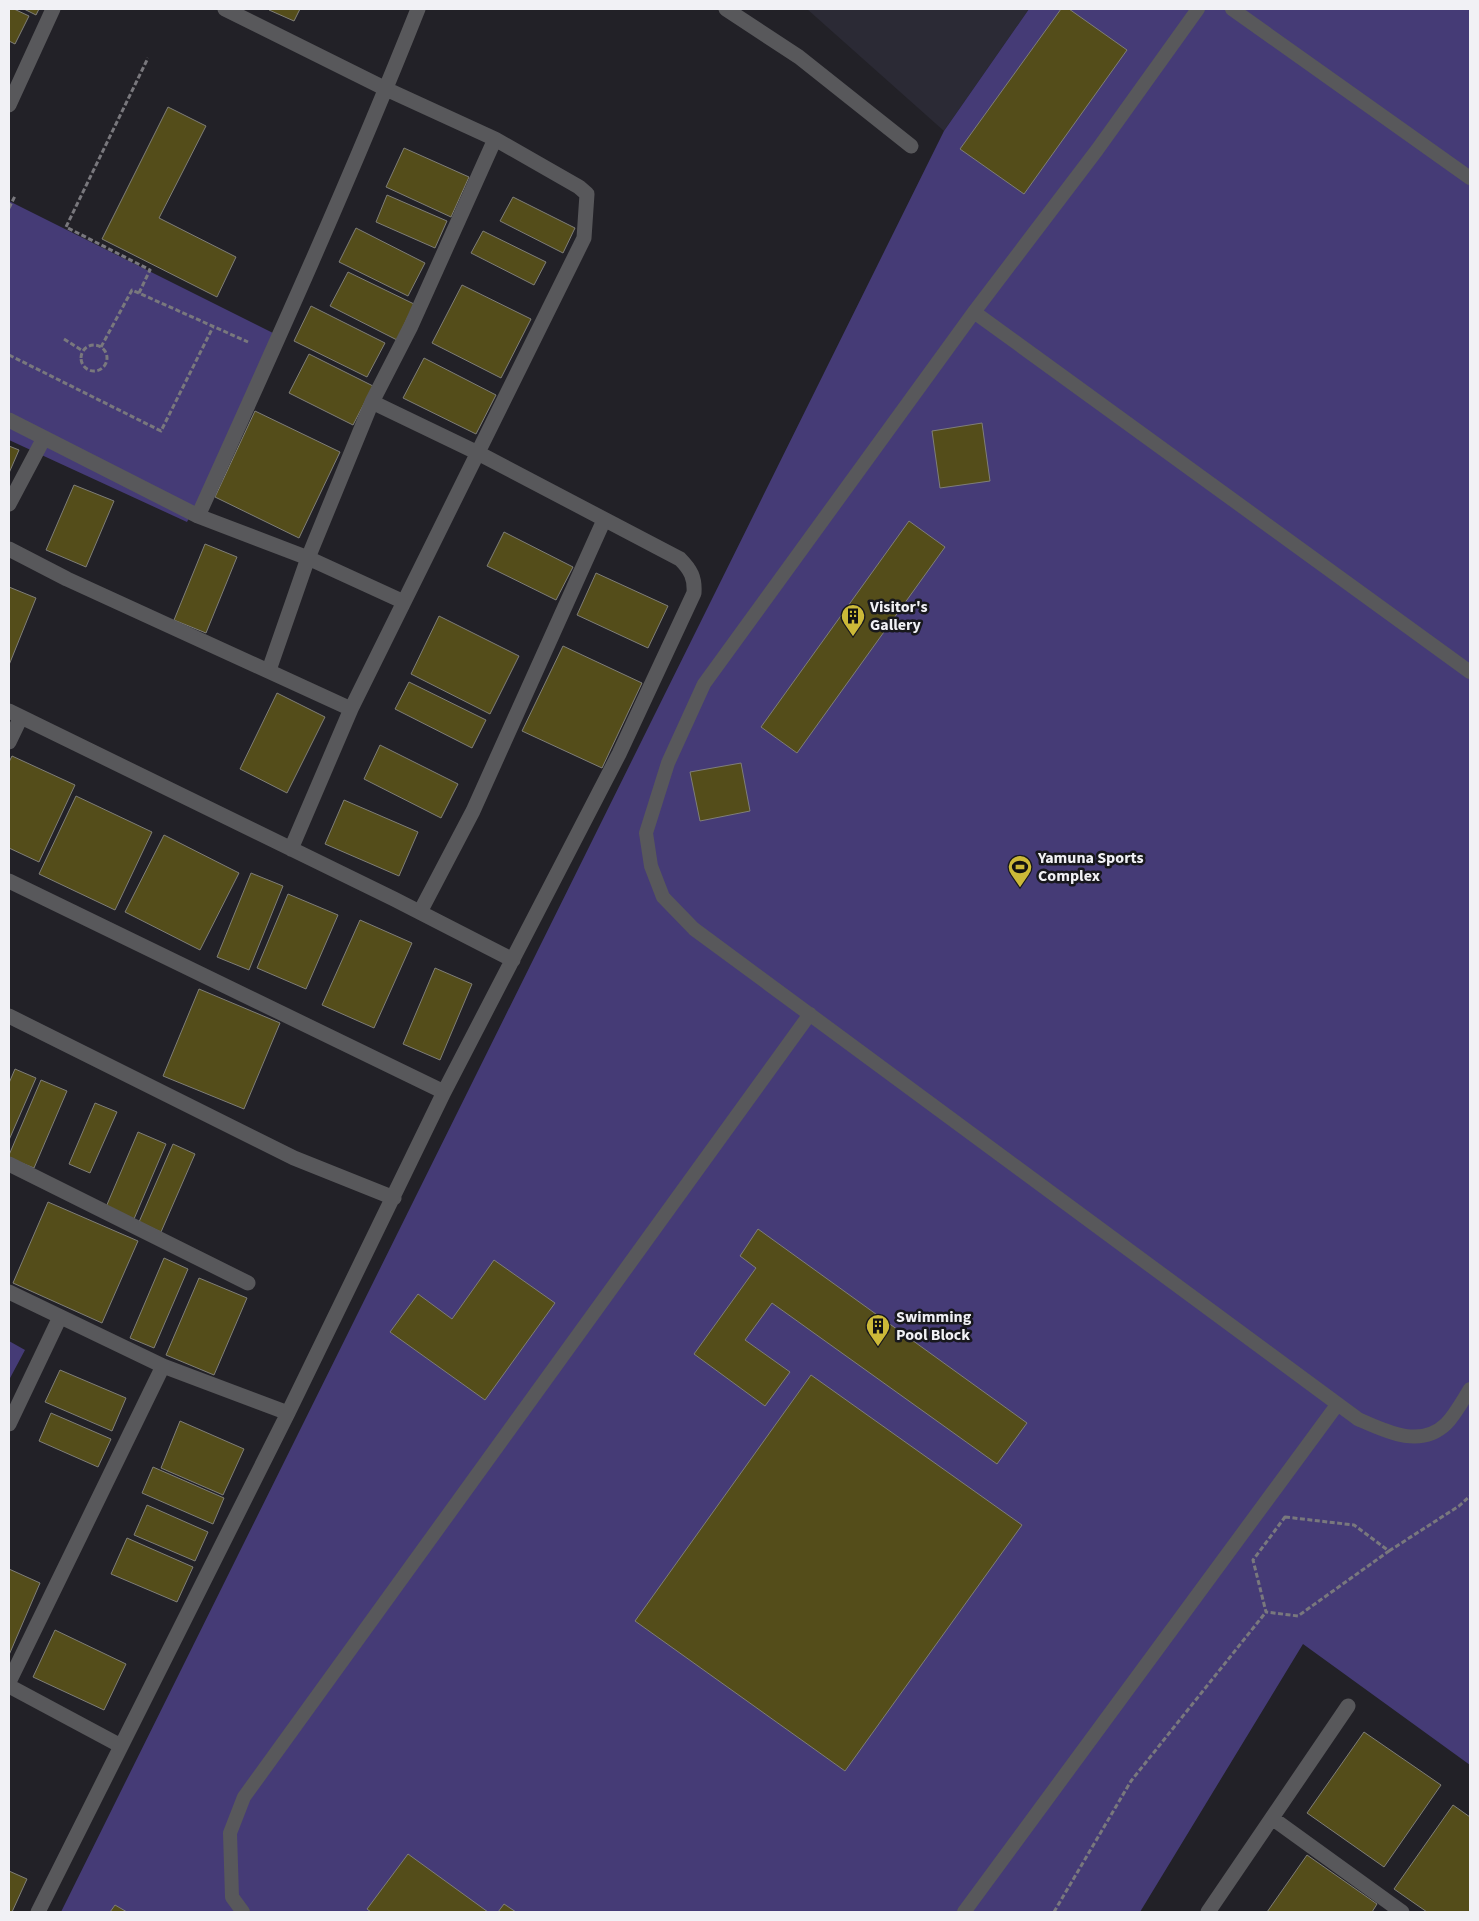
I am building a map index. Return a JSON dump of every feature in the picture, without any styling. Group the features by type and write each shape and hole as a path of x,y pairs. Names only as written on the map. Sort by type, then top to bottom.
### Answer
{"street":[{"path":"9,105 53,9"},
{"path":"226,9 386,89 495,139 579,187 587,194 584,238 351,709 291,849"},
{"path":"198,516 272,352 386,89 418,9"},
{"path":"726,9 798,57 911,146"},
{"path":"269,670 308,558 372,402 412,326 495,139"},
{"path":"38,1912 288,1413 444,1092 619,754 694,593 695,583 691,570 680,559 478,453 372,402"},
{"path":"9,420 198,516 308,558 404,602"},
{"path":"9,504 44,438"},
{"path":"420,912 474,811 604,520"},
{"path":"9,549 67,579 351,709"},
{"path":"9,742 15,714 420,912 513,960"},
{"path":"9,881 444,1092"},
{"path":"9,1016 294,1158 394,1198"},
{"path":"9,1164 248,1283"},
{"path":"9,1292 162,1366 288,1413"},
{"path":"9,1424 60,1317"},
{"path":"9,1682 162,1366"},
{"path":"9,1686 121,1746"},
{"path":"1208,1912 1348,1706"},
{"path":"1272,1818 1402,1912"}],"lane":[{"path":"1198,9 1097,150 974,312 704,684 668,763 646,833 651,866 663,897 694,929 1358,1419 1406,1437 1427,1435 1446,1424 1470,1389"},
{"path":"1232,9 1470,178"},
{"path":"974,312 1470,672"},
{"path":"243,1912 232,1897 230,1833 244,1797 810,1014"},
{"path":"964,1912 1337,1405"}],"path":[{"path":"139,293 150,270 66,227 148,58"},
{"path":"9,208 15,196"},
{"path":"101,347 132,290 272,352"},
{"path":"9,355 161,431 213,327"},
{"path":"64,339 83,351"},
{"path":"88,346 101,347 107,357 105,365 99,370 90,370 83,366 81,357 83,351 88,346"},
{"path":"1266,1612 1298,1616 1389,1551 1459,1506 1470,1496"},
{"path":"1266,1612 1253,1560 1285,1517 1354,1525 1389,1551"},
{"path":"1054,1912 1131,1781 1266,1612"}],"shaded area":[{"path":"807,9 1029,9 944,131"},
{"name":"Yamuna Sports Complex","path":"1029,9 1470,9 1470,1765 1303,1644 1140,1912 61,1912 944,131"},
{"path":"9,201 283,338 187,522 9,440"},
{"path":"9,1341 25,1350 9,1380"}],"building":[{"path":"9,9 14,9 29,16 15,44 9,41"},
{"path":"24,9 39,9 36,15"},
{"path":"270,9 300,9 294,21"},
{"path":"1061,9 1069,9 1127,50 1024,194 960,149"},
{"path":"168,107 206,126 159,218 236,257 217,297 102,239"},
{"path":"404,148 469,177 451,217 386,187"},
{"path":"387,195 447,221 435,248 376,222"},
{"path":"513,197 575,228 563,253 500,221"},
{"path":"356,228 425,263 408,296 339,262"},
{"path":"483,231 546,262 534,285 471,253"},
{"path":"348,272 414,304 397,340 330,306"},
{"path":"462,285 531,319 501,378 432,343"},
{"path":"311,306 385,343 367,377 294,341"},
{"path":"309,354 373,386 353,425 289,393"},
{"path":"424,358 496,395 476,434 403,398"},
{"path":"255,411 340,452 299,538 215,497"},
{"path":"982,423 990,481 940,488 932,431"},
{"path":"9,446 19,450 9,473"},
{"path":"74,485 114,501 86,567 46,550"},
{"name":"Visitor's Gallery","path":"909,521 945,547 797,753 761,727"},
{"path":"504,532 573,567 556,600 487,566"},
{"path":"205,544 237,557 206,633 174,620"},
{"path":"596,573 668,606 648,648 577,615"},
{"path":"9,587 36,598 9,665"},
{"path":"439,616 519,656 490,714 411,674"},
{"path":"563,646 642,683 602,768 522,731"},
{"path":"409,682 486,720 472,748 395,709"},
{"path":"277,693 325,717 287,793 240,769"},
{"path":"380,745 458,784 441,818 364,779"},
{"path":"12,756 75,785 39,862 9,848 9,762"},
{"path":"741,763 750,811 700,821 690,772"},
{"path":"76,796 152,832 115,910 39,874"},
{"path":"344,800 418,832 399,876 325,844"},
{"path":"164,835 239,873 200,950 125,912"},
{"path":"251,873 283,886 249,970 217,957"},
{"path":"288,894 338,915 306,989 257,968"},
{"path":"360,920 412,943 374,1028 322,1005"},
{"path":"435,968 472,984 440,1060 403,1044"},
{"path":"199,989 280,1023 244,1109 163,1076"},
{"path":"15,1069 36,1078 9,1140 9,1083"},
{"path":"41,1080 67,1091 34,1168 9,1158 9,1155"},
{"path":"95,1103 117,1112 90,1173 69,1164"},
{"path":"138,1132 166,1144 134,1219 106,1207"},
{"path":"173,1144 195,1154 161,1232 139,1222"},
{"path":"48,1202 138,1241 102,1323 13,1283"},
{"name":"Swimming Pool Block","path":"758,1229 1027,1423 997,1464 772,1303 745,1340 790,1372 765,1406 694,1354 756,1268 740,1256"},
{"path":"164,1258 188,1269 154,1348 130,1338"},
{"path":"494,1260 555,1303 485,1400 390,1332 418,1294 452,1319"},
{"path":"199,1278 247,1298 214,1375 166,1355"},
{"path":"60,1370 126,1398 112,1431 45,1402"},
{"path":"811,1375 1022,1525 845,1771 635,1621"},
{"path":"51,1413 111,1439 98,1467 39,1441"},
{"path":"180,1421 244,1449 223,1495 161,1468"},
{"path":"153,1467 224,1498 213,1524 142,1493"},
{"path":"147,1505 208,1532 195,1561 134,1535"},
{"path":"127,1538 193,1567 177,1602 111,1574"},
{"path":"9,1569 40,1583 9,1655"},
{"path":"55,1630 126,1664 104,1710 33,1677"},
{"path":"1364,1732 1441,1785 1384,1867 1307,1813"},
{"path":"1453,1805 1470,1817 1470,1912 1427,1912 1394,1889"},
{"path":"408,1854 488,1912 371,1912 367,1909"},
{"path":"1307,1855 1377,1904 1372,1912 1267,1912"},
{"path":"9,1871 27,1879 12,1912 9,1912"},
{"path":"504,1904 516,1912 498,1912"},
{"path":"115,1905 127,1912 110,1912"}],"place":[{"name":"Visitor's Gallery","path":"853,637"},
{"name":"Yamuna Sports Complex","path":"1020,888"},
{"name":"Swimming Pool Block","path":"878,1347"}]}
